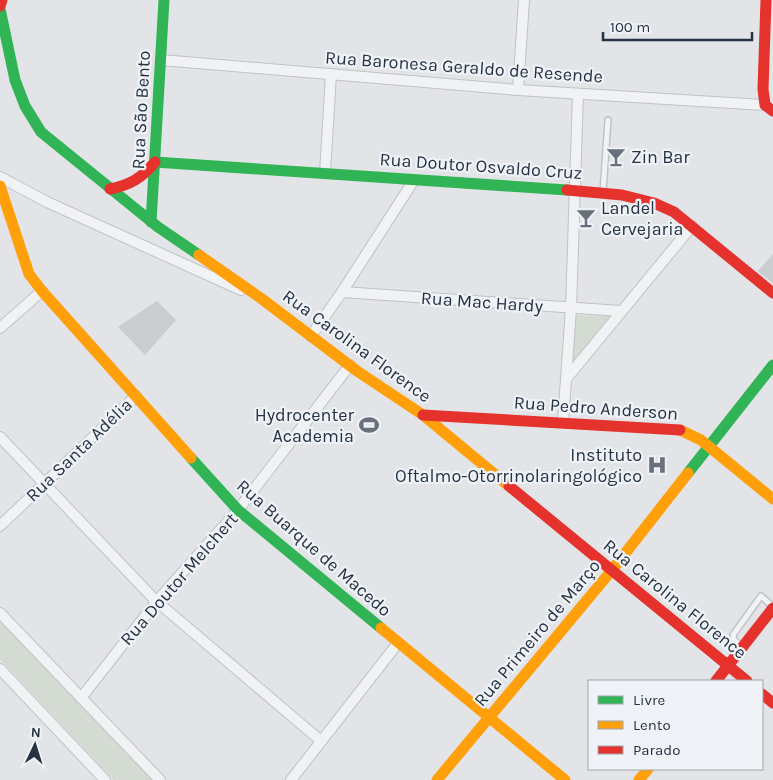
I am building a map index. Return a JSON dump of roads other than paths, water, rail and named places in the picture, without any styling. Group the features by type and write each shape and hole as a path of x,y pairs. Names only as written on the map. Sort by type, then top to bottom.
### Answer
{"main road":[{"path":"0,7 2,0"},
{"name":"Rua São Bento","path":"151,222 164,0"},
{"name":"Rua Baronesa Geraldo de Resende","path":"766,5 763,89 769,108"},
{"name":"Rua Carolina Florence","path":"0,7 15,80 25,106 41,132 151,222 423,415 746,680"},
{"path":"110,189 131,184 145,175 155,162"},
{"name":"Rua Doutor Osvaldo Cruz","path":"155,162 574,190 622,195 654,203 674,212 773,293"},
{"name":"Rua Buarque de Macedo","path":"0,186 2,202 23,258 30,274 42,291 238,510 564,780"},
{"name":"Rua Primeiro de Março","path":"437,780 612,570 773,366"},
{"name":"Rua Pedro Anderson","path":"423,415 683,430 709,446 773,499"},
{"path":"717,680 773,607"},
{"path":"763,695 773,703"},
{"path":"639,780 647,770"}],"street":[{"path":"518,90 524,0"},
{"name":"Rua Baronesa Geraldo de Resende","path":"161,60 518,90 769,108"},
{"path":"325,173 331,74"},
{"path":"563,422 571,308 578,94"},
{"path":"0,178 47,202 262,299"},
{"path":"311,336 342,292 414,180"},
{"path":"566,378 692,226"},
{"path":"0,328 42,291"},
{"name":"Rua Mac Hardy","path":"342,292 621,311"},
{"name":"Rua Doutor Melchert","path":"81,698 157,601 238,510 350,365"},
{"name":"Rua Santa Adélia","path":"0,526 136,396"},
{"path":"0,437 157,601 322,741"},
{"path":"0,613 160,780"},
{"path":"291,780 398,643"},
{"path":"0,670 105,780"}],"lane":[{"path":"603,193 608,120"},
{"path":"743,648 734,640 733,634 761,596 773,607"}],"place":[{"name":"Zin Bar","path":"616,157"},
{"name":"Landel Cervejaria","path":"586,218"},
{"name":"Hydrocenter Academia","path":"369,425"},
{"name":"Instituto Oftalmo-Otorrinolaringológico","path":"657,465"}]}
